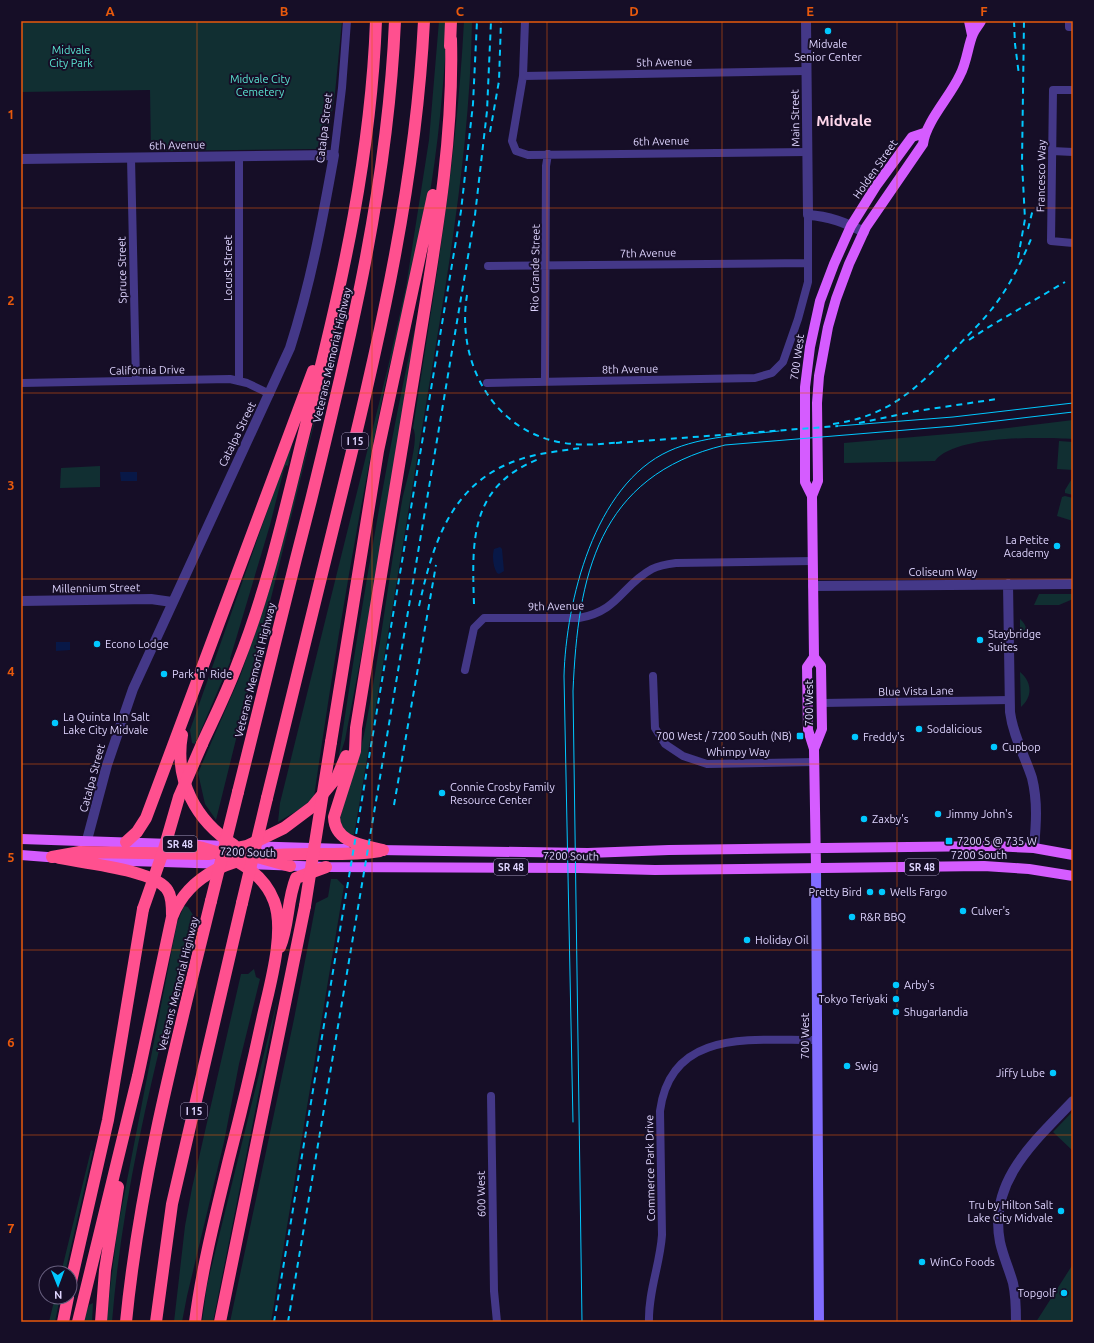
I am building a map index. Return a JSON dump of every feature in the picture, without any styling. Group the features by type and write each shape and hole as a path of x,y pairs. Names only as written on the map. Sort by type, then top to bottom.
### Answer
{"highway":[{"path":"75,1265 108,1120 143,909 164,849 179,797 237,665 266,576 300,452 342,279 364,153 372,85 376,21"},
{"name":"Veterans Memorial Highway","path":"126,1322 131,1272 160,1114 211,901 341,378 361,286 383,160 395,21"},
{"name":"I 15","path":"156,1322 172,1204 267,798 365,401 395,264 416,117 424,21"},
{"path":"383,850 346,839 340,834 335,826 335,814 355,751 356,728 438,219 449,121 451,21"},
{"path":"220,1322 305,906 371,490 436,177 446,107 451,38"},
{"path":"126,842 137,832 146,818 188,709 289,439 342,279"},
{"path":"188,709 180,753 181,769 186,789 195,806 206,822 240,847 255,856 290,866"},
{"path":"52,857 80,852 190,855 219,853 240,847 284,828 319,800 337,777 356,728"},
{"path":"189,845 219,853 263,882 274,900 278,920 275,959 247,1088 213,1226 195,1322"},
{"path":"78,1322 138,1076 172,917 179,901 195,883 209,874 255,856 286,853 361,854 383,850"},
{"path":"52,857 132,871 160,880 169,891 172,917"},
{"path":"275,959 286,933 292,890 296,878 326,867"},
{"path":"101,1322 105,1270 138,1076"},
{"path":"188,1322 198,1272 213,1226"},
{"path":"63,1322 66,1305"}],"main road":[{"name":"Holden Street","path":"969,21 972,35"},
{"name":"Holden Street","path":"864,232 879,206 923,144 924,133 956,85 967,59 972,35 981,21"},
{"name":"Holden Street","path":"851,226 876,186 912,137 924,133"},
{"name":"700 West","path":"812,496 805,482 805,402 810,347 826,284 851,226"},
{"name":"700 West","path":"819,1322 816,848 814,749 808,730 807,667 814,657 812,496 818,481 817,403 824,345 843,277 864,232"},
{"name":"700 West","path":"814,657 821,666 822,703 822,729 814,749"},
{"name":"7200 South","path":"21,839 87,840 240,847 588,853 993,846 1034,848 1073,855"},
{"name":"7200 South","path":"21,855 95,860 236,863 326,867 579,868 650,870 1004,867 1050,871 1073,876"}],"street":[{"name":"Catalpa Street","path":"87,840 107,765 123,716 142,668 290,348 317,253 334,155 342,88 347,21"},
{"path":"523,76 524,21"},
{"name":"Main Street","path":"772,373 783,362 806,294 808,263 808,152 806,21"},
{"name":"5th Avenue","path":"523,76 806,71"},
{"name":"6th Avenue","path":"523,76 512,141 516,151 522,154 808,152"},
{"name":"Francesco Way","path":"1073,90 1053,90 1051,241 1073,243"},
{"path":"1052,151 1073,152"},
{"name":"Rio Grande Street","path":"545,381 546,166 548,154"},
{"name":"6th Avenue","path":"21,159 334,155"},
{"name":"Locust Street","path":"239,156 239,380"},
{"name":"Spruce Street","path":"131,158 136,381"},
{"path":"808,215 829,218 864,232"},
{"name":"7th Avenue","path":"488,266 808,263"},
{"name":"8th Avenue","path":"487,383 755,378 772,373"},
{"name":"California Drive","path":"21,383 239,380 270,394"},
{"name":"9th Avenue","path":"465,670 474,628 484,618 570,618 591,616 606,609 643,575 663,565 812,561"},
{"path":"1008,584 1010,700 1012,724 1032,778 1035,793 1037,818 1034,848"},
{"name":"Coliseum Way","path":"813,586 1073,584"},
{"name":"Millennium Street","path":"21,602 151,599 172,602"},
{"name":"Whimpy Way","path":"653,676 655,728 665,744 683,756 707,764 814,762"},
{"name":"Blue Vista Lane","path":"822,703 1010,700"},
{"name":"Commerce Park Drive","path":"649,1322 650,1294 660,1255 662,1235 660,1111 663,1094 672,1075 691,1056 716,1044 734,1041 817,1040"},
{"name":"600 West","path":"491,1096 494,1291 497,1322"},
{"path":"1016,1322 1014,1290 1002,1254 998,1232 998,1217 1002,1196 1010,1175 1023,1155 1073,1101"},
{"name":"600 West","path":"492,1322 490,1305 494,1291"}],"green space":[{"name":"Midvale City Cemetery","path":"21,21 342,21 335,93 327,144 322,148 316,149 151,151 150,90 21,92"},
{"path":"439,21 447,21 447,34 441,111 431,188 421,239 385,384 371,454 344,601 314,797 300,809 278,822 280,803 388,367 406,287 429,140"},
{"path":"464,21 472,21 467,116 457,210 443,304 354,835 345,833 341,827 340,819 366,725 402,501 415,442 413,428 437,276 456,123"},
{"path":"420,305 370,609 345,740 338,762 385,475"},
{"path":"328,368 216,820 205,804 198,773 241,674 273,579"},
{"path":"1073,420 1073,439 1021,438 979,442 960,446 945,453 935,461 844,463 844,443 983,431"},
{"path":"293,438 288,466 286,465 284,469 270,525 230,659 231,660 195,744 192,743 190,730"},
{"path":"1059,441 1073,442 1073,470 1057,469"},
{"path":"100,466 100,487 60,488 61,468"},
{"path":"1073,477 1073,495 1065,493 1065,490"},
{"path":"1065,496 1073,498 1073,521 1057,516 1062,497"},
{"path":"1039,594 1073,594 1073,599 1059,605 1034,605"},
{"path":"1020,619 1026,628 1026,631 1020,637"},
{"path":"1020,672 1027,680 1030,689 1028,698 1021,707"},
{"path":"331,879 337,879 344,886 271,1322 230,1322 294,1019 316,903 328,897"},
{"path":"184,906 188,907 193,915 155,1066 133,1167 117,1270 112,1322 106,1322 117,1232 177,923"},
{"path":"254,969 256,977 260,979 239,1064 224,1142 182,1322 174,1322 185,1226 192,1188 241,974 248,974"},
{"path":"278,997 213,1322 202,1322 207,1285"},
{"path":"1073,1111 1073,1151 1053,1132"},
{"path":"91,1150 93,1151 67,1265 63,1265"},
{"name":"Topgolf","path":"1073,1264 1073,1322 1036,1322"},
{"path":"93,1303 92,1322 82,1322 89,1305"},
{"path":"53,1305 58,1305 55,1322 49,1322"}],"water":[{"path":"120,472 137,472 137,481 121,481"},
{"path":"500,547 502,549 504,571 499,574 495,568 493,555 494,549"},
{"path":"56,642 70,642 70,650 56,651"}],"tram line":[{"path":"838,426 953,417 1073,403"},
{"path":"582,1322 573,691 581,608 590,571 603,536 622,506 648,480 682,460 725,445 954,426 1073,412"},
{"path":"573,1122 564,676 566,646 578,581 589,548 603,518 621,490 643,467 669,451 695,442 723,437 779,431"}],"railway":[{"path":"274,1322 461,211 473,104 477,21"},
{"path":"288,1322 475,215 487,111 491,21"},
{"path":"490,132 499,81 501,21"},
{"path":"1014,21 1019,75"},
{"path":"1018,258 1025,219 1022,163 1024,21"},
{"path":"1028,229 1033,209"},
{"path":"833,424 870,415 900,399 927,377 978,325 997,302 1014,276 1031,239"},
{"path":"969,340 1065,282"},
{"path":"467,295 465,320 468,345 474,368 485,390 499,409 517,425 539,436 564,443 586,445 622,442"},
{"path":"859,423 917,411 997,399"},
{"path":"616,443 838,426"},
{"path":"419,606 431,560 439,538 449,518 461,500 476,484 495,470 518,460 541,454 581,448"},
{"path":"474,604 473,559 475,538 480,518 487,500 499,484 516,470 539,459"},
{"path":"394,805 436,565"}],"place":[{"name":"Midvale Senior Center","path":"828,31"},
{"name":"La Petite Academy","path":"1057,546"},
{"name":"Staybridge Suites","path":"980,640"},
{"name":"Econo Lodge","path":"97,644"},
{"name":"Park 'n' Ride","path":"164,674"},
{"name":"La Quinta Inn Salt Lake City Midvale","path":"55,723"},
{"name":"Sodalicious","path":"919,729"},
{"name":"700 West / 7200 South (NB)","path":"800,736"},
{"name":"Freddy's","path":"855,737"},
{"name":"Cupbop","path":"994,747"},
{"name":"Connie Crosby Family Resource Center","path":"442,793"},
{"name":"Jimmy John's","path":"938,814"},
{"name":"Zaxby's","path":"864,819"},
{"name":"7200 S @ 735 W","path":"949,841"},
{"name":"Pretty Bird","path":"870,892"},
{"name":"Wells Fargo","path":"882,892"},
{"name":"Culver's","path":"963,911"},
{"name":"R&R BBQ","path":"852,917"},
{"name":"Holiday Oil","path":"747,940"},
{"name":"Arby's","path":"896,985"},
{"name":"Tokyo Teriyaki","path":"896,999"},
{"name":"Shugarlandia","path":"896,1012"},
{"name":"Swig","path":"847,1066"},
{"name":"Jiffy Lube","path":"1053,1073"},
{"name":"Tru by Hilton Salt Lake City Midvale","path":"1061,1211"},
{"name":"WinCo Foods","path":"922,1262"},
{"name":"Topgolf","path":"1064,1293"}],"district":[{"name":"Midvale","path":"844,120"}],"park label":[{"name":"Midvale City Park","path":"71,56"}]}
